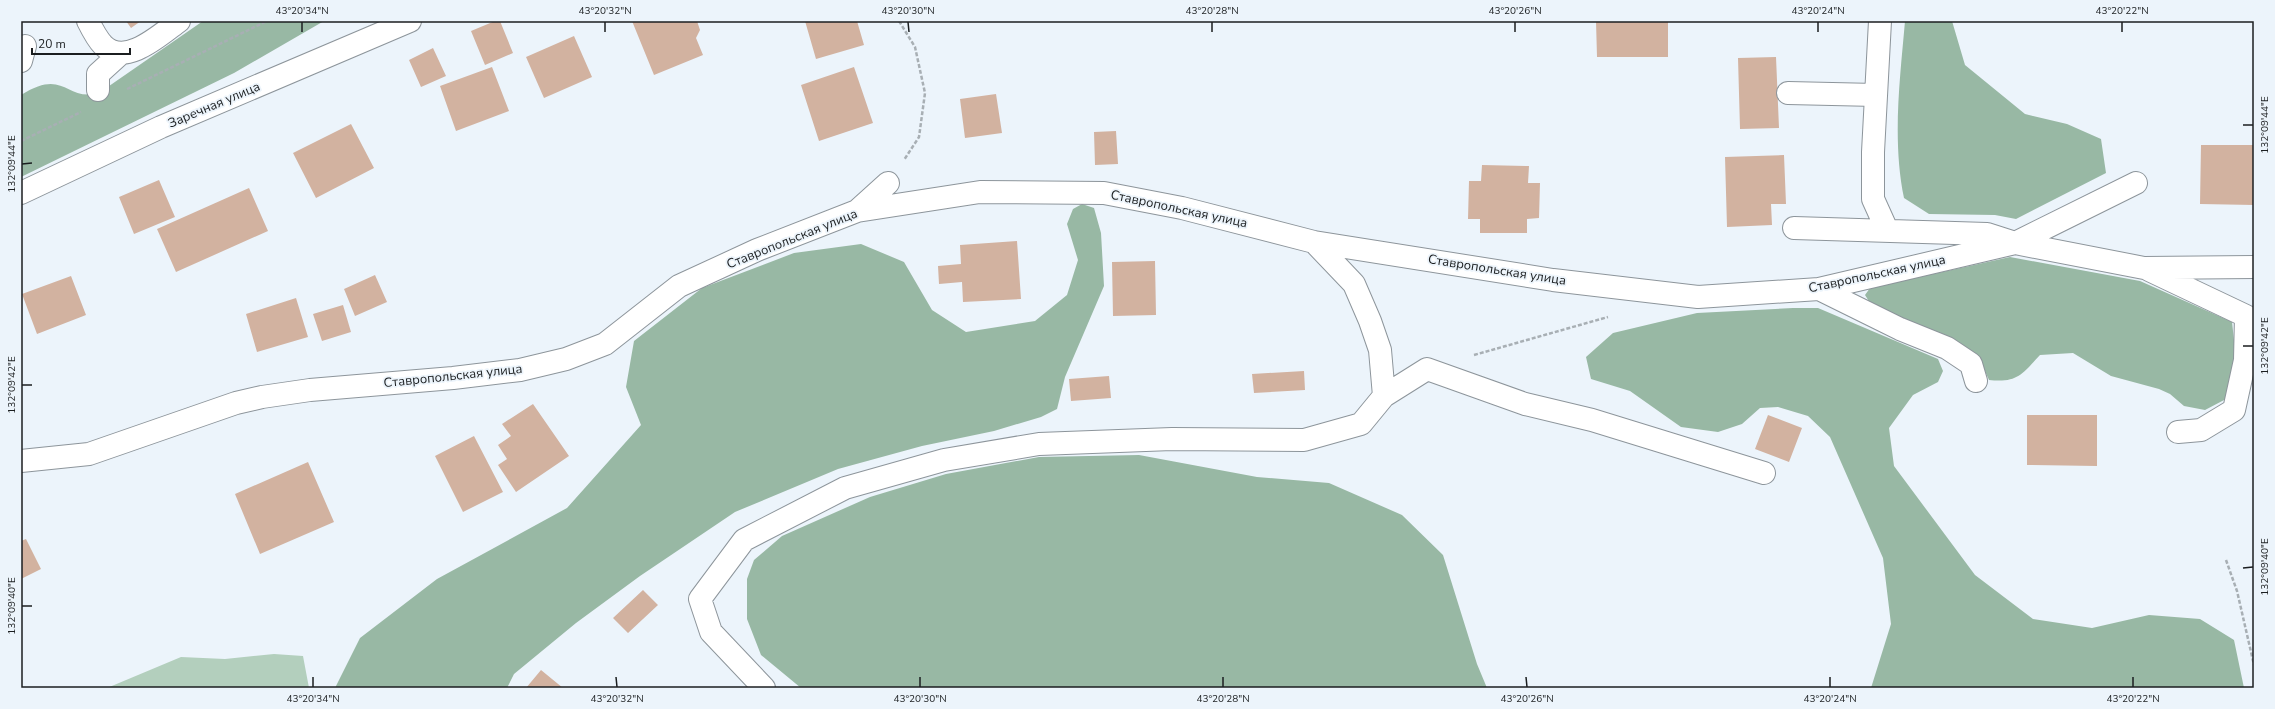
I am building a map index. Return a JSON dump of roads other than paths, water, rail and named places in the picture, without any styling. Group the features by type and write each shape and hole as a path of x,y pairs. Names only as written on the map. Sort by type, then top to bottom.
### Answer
{"street":[{"path":"88,21 103,46 120,54"},
{"path":"98,90 98,74 120,54 139,49 179,21"},
{"name":"Заречная улица","path":"21,193 161,127 410,21"},
{"path":"1880,21 1873,199 1887,230"},
{"path":"1788,93 1876,95"},
{"path":"857,211 888,183"},
{"path":"1794,228 1987,234 2015,243 2136,183"},
{"name":"Ставропольская улица","path":"21,461 89,454 236,403 262,397 310,390 453,378 520,370 566,359 605,344 679,286 757,250 857,211 980,192 1104,193 1182,208 1314,242 1552,280 1698,297 1819,289 2015,243 2144,268 2254,267"},
{"path":"1314,242 1354,284 1370,321 1380,350 1384,396"},
{"path":"2144,268 2246,316 2245,360 2234,410 2201,430 2178,432"},
{"path":"1819,289 1900,329 1947,348 1970,364 1976,381"},
{"path":"764,688 711,632 700,599 744,540 845,488 944,460 1040,444 1172,439 1304,440 1361,424 1384,396 1427,369 1525,404 1592,420 1764,473"}]}
